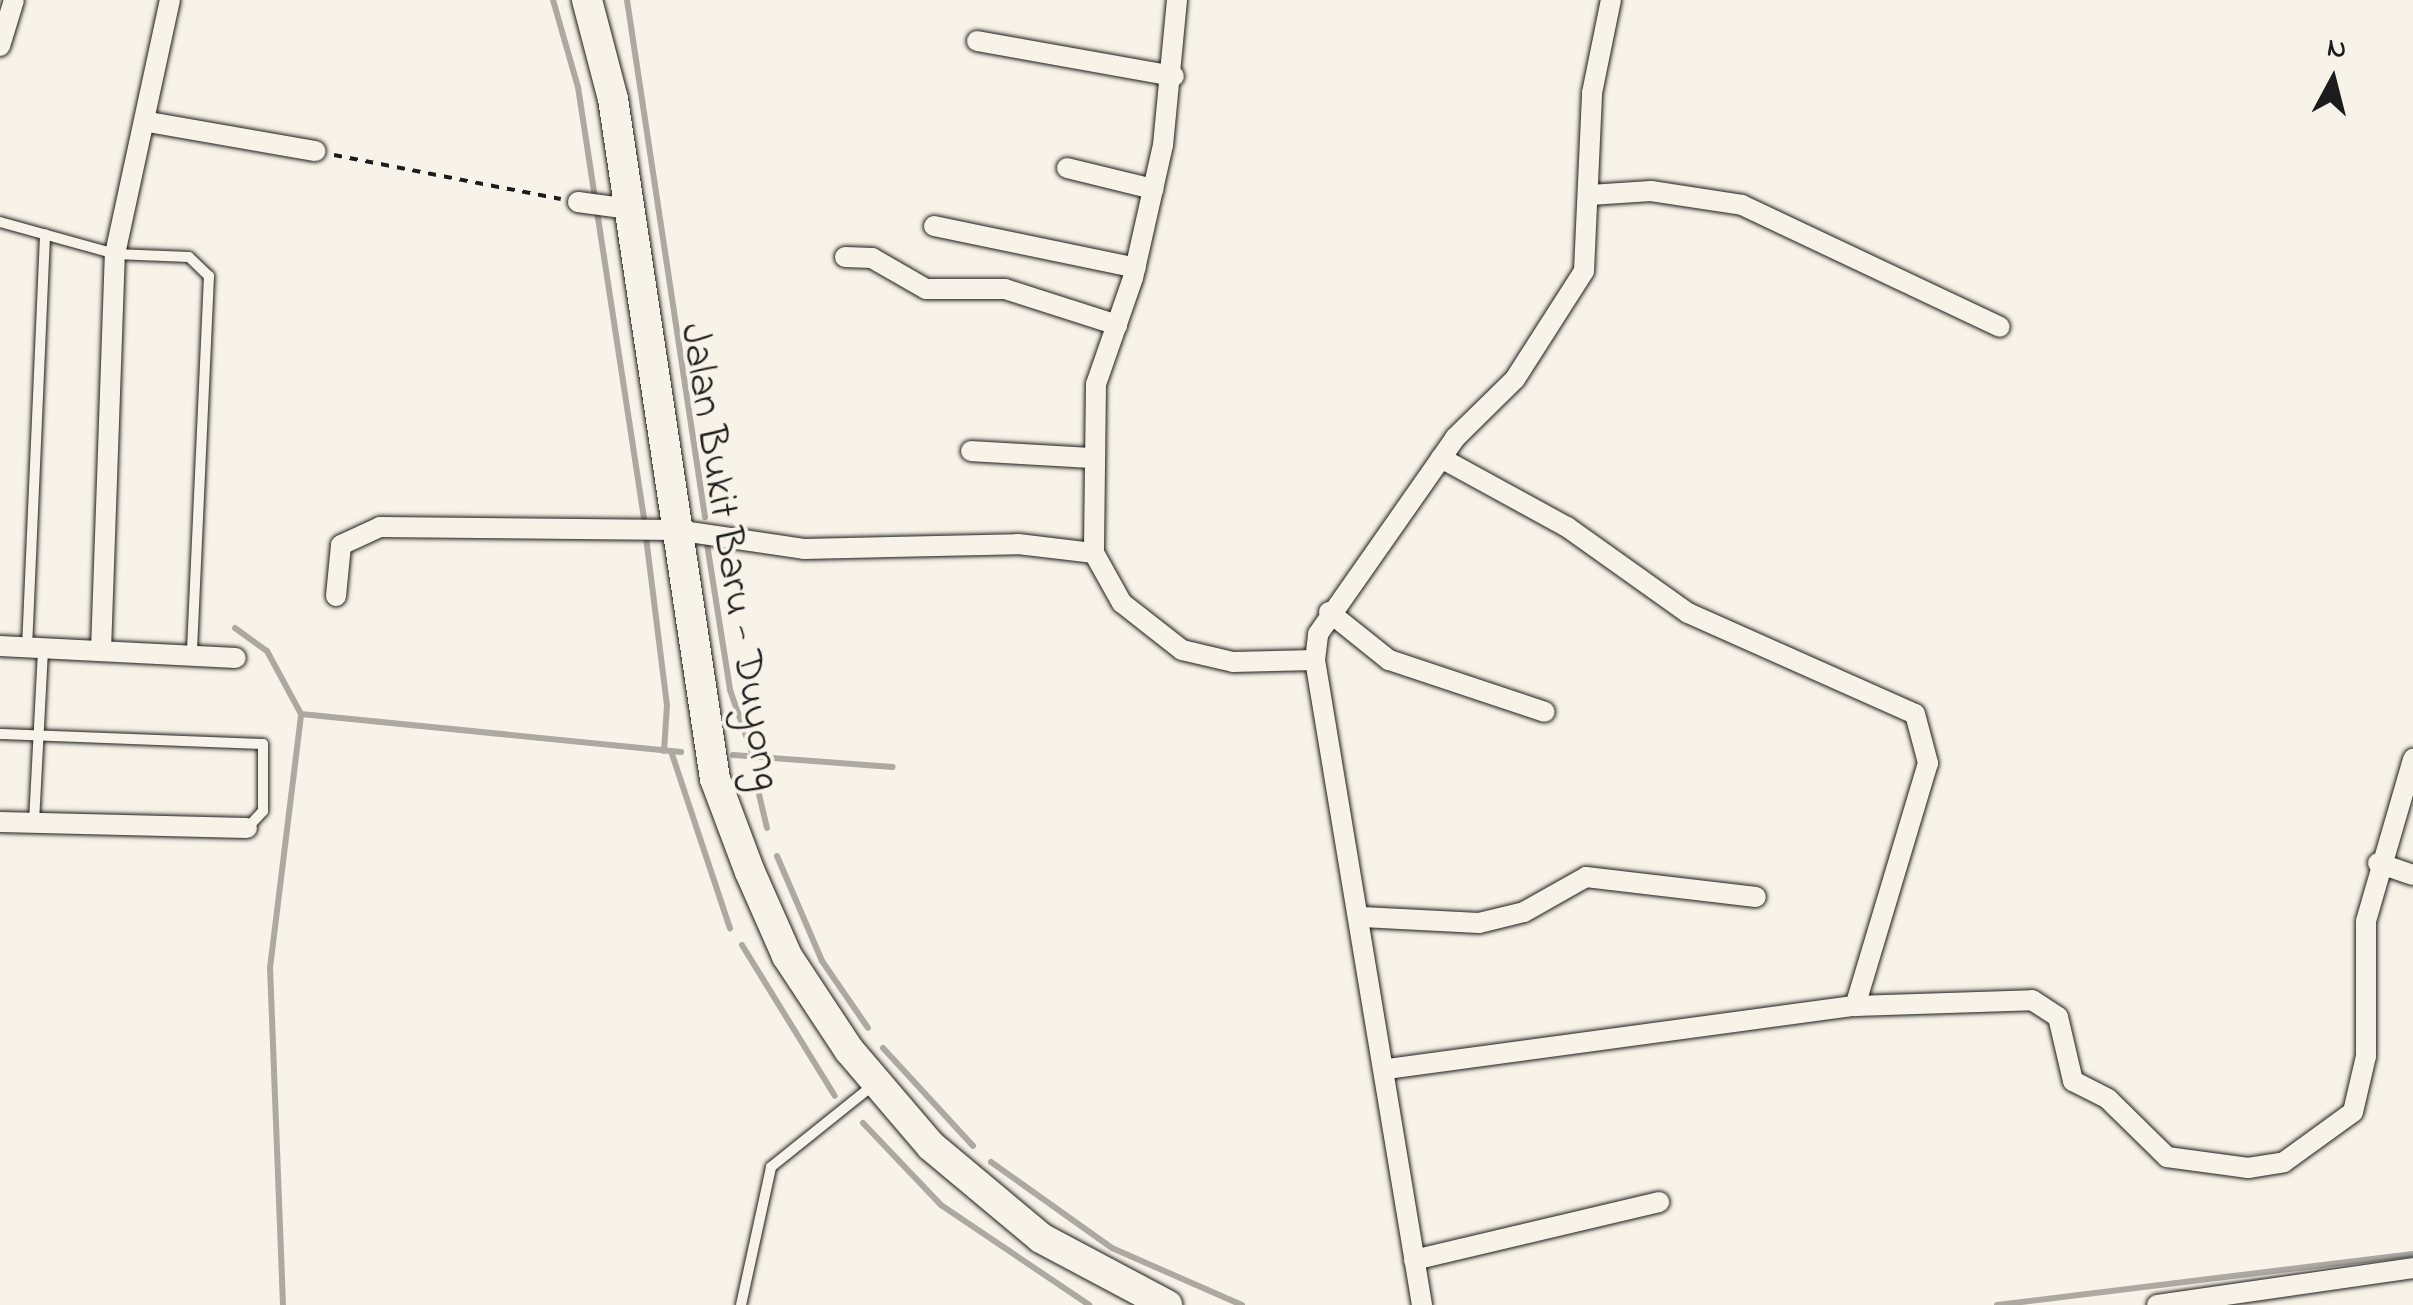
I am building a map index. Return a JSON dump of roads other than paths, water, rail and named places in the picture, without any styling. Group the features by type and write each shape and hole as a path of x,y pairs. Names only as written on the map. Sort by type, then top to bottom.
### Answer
{"main road":[{"name":"Jalan Bukit Baru - Duyong","path":"587,0 617,208 676,530 715,779 787,956 877,1082 932,1146 1041,1238 1167,1305"}],"street":[{"path":"0,46 14,0"},
{"path":"101,652 115,254 148,122 170,0"},
{"path":"1178,0 1174,76 1153,189 1136,268 1096,384 1094,553 1122,603 1182,650 1233,662 1315,660"},
{"path":"1422,1305 1362,917 1315,660 1329,612 1441,458 1515,378 1584,271 1592,93 1611,0"},
{"path":"977,40 1174,76"},
{"path":"148,122 315,151"},
{"path":"1067,168 1153,189"},
{"path":"1590,196 1652,191 1742,205 2000,327"},
{"path":"578,202 617,208"},
{"path":"934,226 1136,268"},
{"path":"845,257 872,258 926,289 1005,288 1117,325"},
{"path":"970,451 1094,458"},
{"path":"1441,458 1567,527 1688,613 1915,714 1928,763 1855,1006"},
{"path":"336,596 340,546 364,529 676,530 804,549 1018,544 1094,553"},
{"path":"1329,612 1389,660 1545,712"},
{"path":"0,646 236,658"},
{"path":"1387,1069 1855,1006 2032,1000 2058,1017 2074,1082 2108,1099 2168,1157 2248,1168 2284,1162 2353,1112 2366,1056 2366,921 2378,863 2413,759"},
{"path":"0,822 248,828"},
{"path":"2378,863 2413,875"},
{"path":"1362,917 1479,922 1524,912 1586,877 1756,897"},
{"path":"1414,1260 1659,1202"},
{"path":"2157,1305 2413,1268"}],"lane":[{"path":"0,222 115,254 190,257 210,276 192,656"},
{"path":"34,823 39,735 36,648 44,234"},
{"path":"0,734 263,744 263,811 248,828"},
{"path":"741,1305 772,1166 877,1082"}],"waterway":[{"path":"553,0 578,87 644,518"},
{"path":"627,0 705,517"},
{"path":"646,537 667,705 664,751"},
{"path":"707,544 730,690 754,758"},
{"path":"235,628 267,651 301,714"},
{"path":"283,1305 270,968 301,714 681,752"},
{"path":"671,751 730,928"},
{"path":"733,755 893,767"},
{"path":"757,786 767,828"},
{"path":"777,856 822,961 868,1028"},
{"path":"742,945 835,1096"},
{"path":"883,1048 973,1146"},
{"path":"863,1123 941,1205 1089,1305"},
{"path":"991,1162 1112,1248 1242,1305"},
{"path":"1997,1305 2413,1254"}]}
